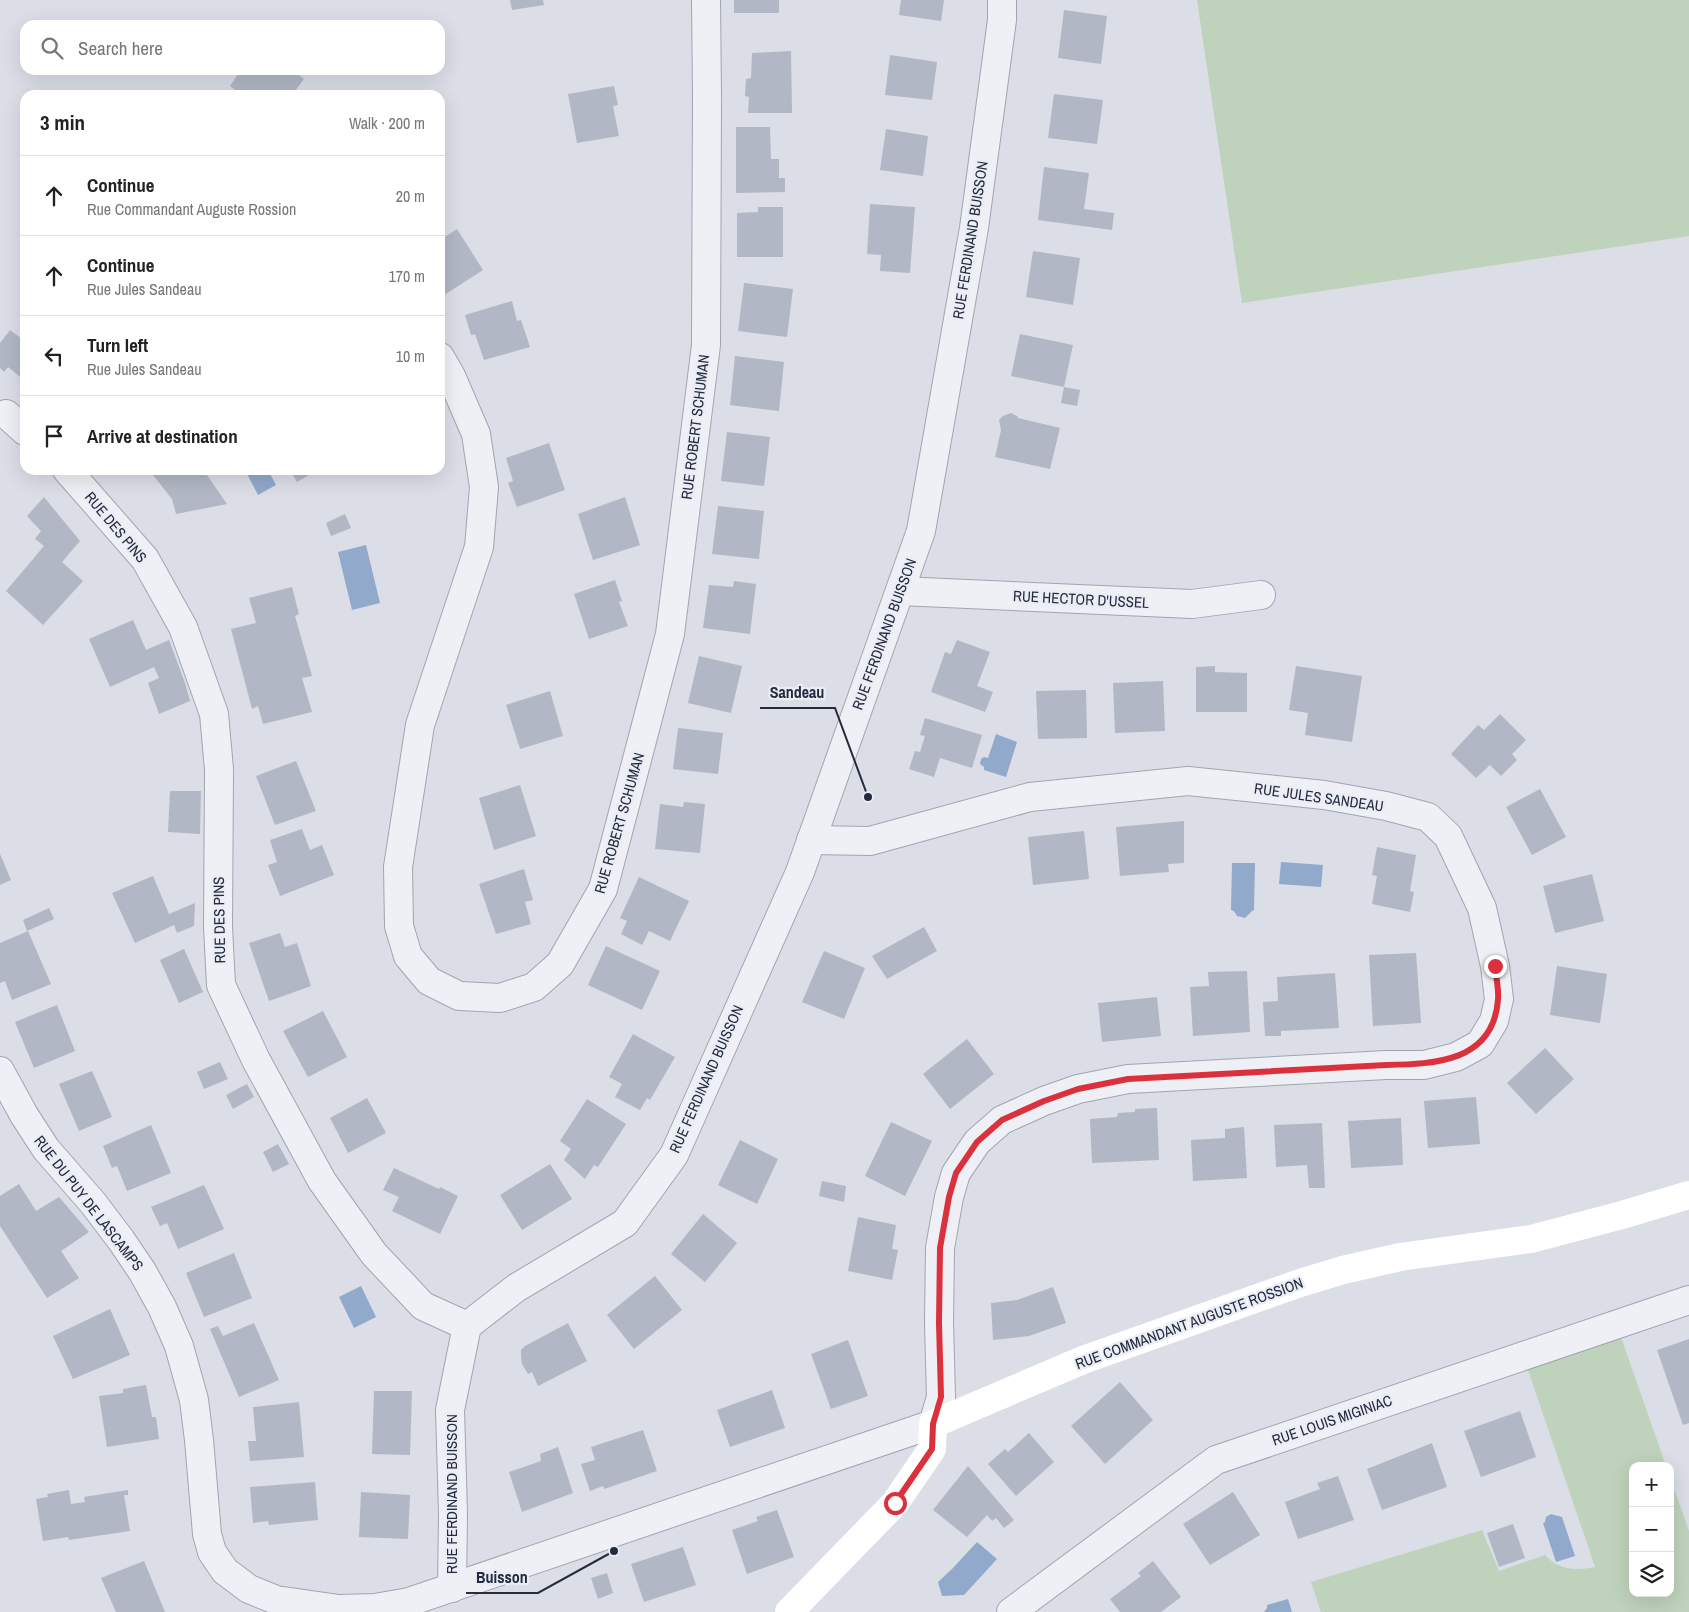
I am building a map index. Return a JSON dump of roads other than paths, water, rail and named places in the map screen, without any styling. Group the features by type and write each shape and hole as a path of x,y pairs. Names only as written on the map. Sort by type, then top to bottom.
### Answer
{"street":[{"name":"RUE ROBERT SCHUMAN","path":"445,365 452,376 476,434 484,486 479,547 420,725 398,867 399,926 408,956 429,981 459,996 500,998 534,987 560,964 603,890 670,634 706,345 706,0"},
{"name":"RUE FERDINAND BUISSON","path":"933,1424 452,1588 453,1514 450,1410 467,1326 516,1288 625,1223 674,1154 800,872 921,531 972,238 1002,20 1002,0"},
{"name":"RUE DES PINS","path":"71,475 145,559 183,627 214,714 219,769 218,927 221,985 256,1060 322,1181 368,1246 423,1306 467,1326"},
{"name":"RUE HECTOR D'USSEL","path":"900,591 1192,604 1261,595"},
{"name":"RUE JULES SANDEAU","path":"811,840 870,841 1030,797 1188,781 1324,795 1369,803 1428,817 1448,836 1482,908 1495,966 1499,999 1494,1021 1480,1044 1456,1057 1424,1065 1386,1065 1128,1079 1078,1089 1044,1101 1002,1120 977,1142 961,1165 956,1173 949,1197 940,1248 939,1323 941,1397 933,1424"},
{"name":"RUE DU PUY DE LASCAMPS","path":"0,1070 24,1115 46,1149 93,1202 142,1271 162,1306 179,1346 194,1400 200,1440 206,1534 212,1552 225,1570 249,1589 276,1600 338,1609 375,1608 400,1604 452,1588"},
{"name":"RUE COMMANDANT AUGUSTE ROSSION","path":"933,1424 1084,1360 1308,1280 1400,1257 1531,1239 1689,1195"},
{"name":"RUE LOUIS MIGINIAC","path":"1011,1612 1216,1460 1689,1300"},
{"path":"789,1612 895,1503 932,1449 933,1424"}],"water":[{"path":"248,475 271,475 276,485 258,495"},
{"path":"366,545 380,603 352,610 338,552"},
{"path":"996,734 1017,742 1006,777 984,770 984,767 980,764 981,759 984,757 988,758"},
{"path":"1281,862 1323,865 1321,887 1279,884"},
{"path":"1232,863 1255,863 1254,910 1245,918 1237,916 1231,910"},
{"path":"361,1286 376,1317 354,1328 339,1297"},
{"path":"1551,1514 1562,1517 1575,1556 1556,1562 1543,1523 1546,1517"},
{"path":"977,1542 997,1559 964,1595 942,1596 938,1582"},
{"path":"1288,1599 1292,1612 1264,1612 1267,1605"}],"place":[{"name":"Sandeau","path":"868,797"},
{"name":"Buisson","path":"614,1551"}]}
